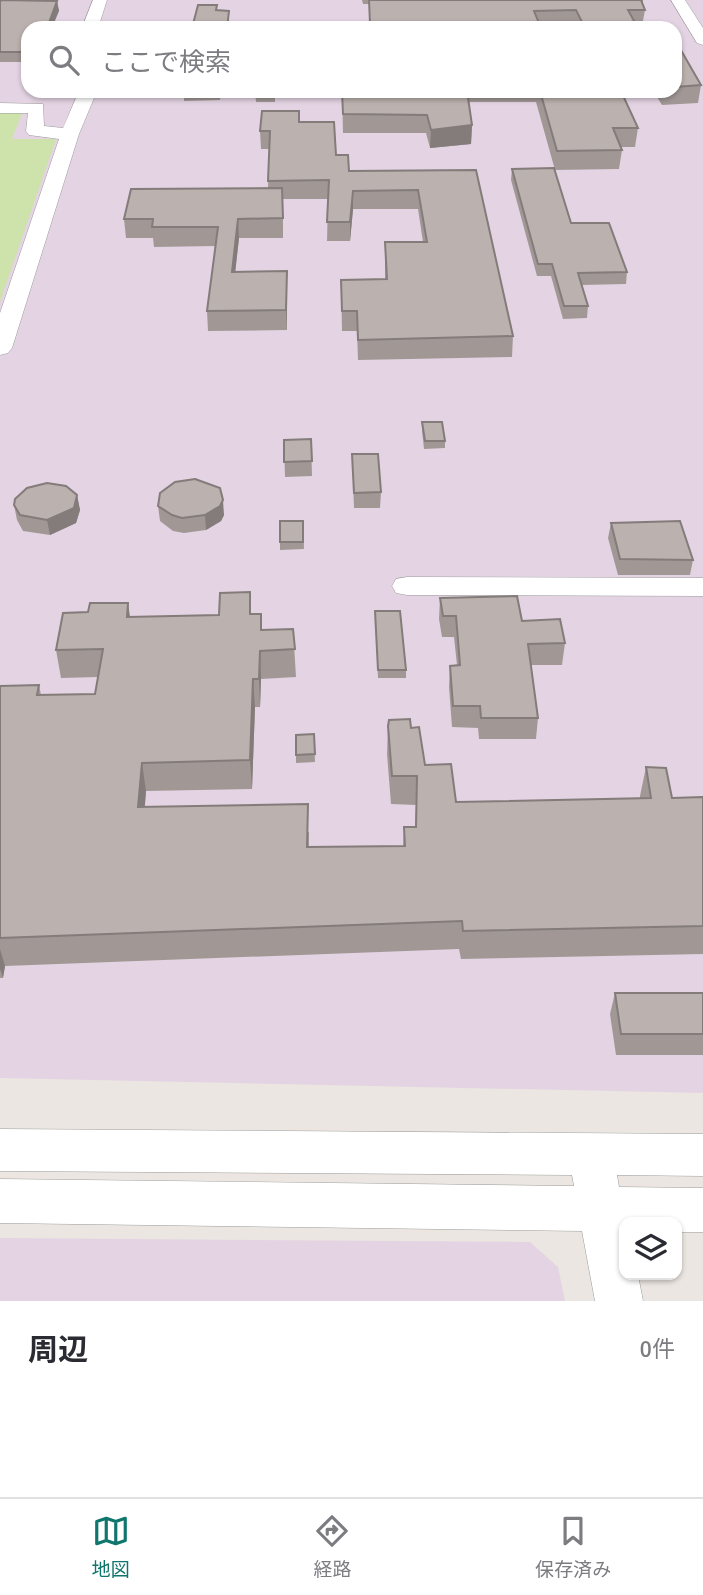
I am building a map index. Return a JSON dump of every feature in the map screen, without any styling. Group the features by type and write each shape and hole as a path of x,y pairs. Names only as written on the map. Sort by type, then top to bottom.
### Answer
{"street":[{"path":"92,21 100,0"},
{"path":"678,0 701,37"},
{"path":"682,35 701,37"},
{"path":"0,348 69,134 85,98"},
{"path":"0,108 37,108 35,131 69,134"},
{"path":"407,586 703,587"},
{"path":"0,1150 703,1155"},
{"path":"590,1153 619,1301"},
{"path":"0,1201 703,1210"}],"shaded area":[{"path":"0,0 703,0 703,1093 0,1078"},
{"path":"0,1238 530,1242 558,1267 565,1301 0,1301"}],"green space":[{"path":"0,111 23,111 12,139 56,139 0,302"}],"building":[{"path":"369,0 641,0 645,10 628,10 634,21 582,21 576,10 534,11 538,21 370,21"},
{"path":"57,1 50,21 21,21 21,52 0,52 0,2"},
{"path":"198,5 217,5 216,10 229,11 228,21 194,21"},
{"path":"682,52 701,85 682,86"},
{"path":"342,98 468,98 472,125 431,130 427,115 343,114"},
{"path":"542,98 624,98 638,128 613,128 622,150 557,151"},
{"path":"262,111 299,111 299,122 334,122 336,155 348,155 349,171 476,170 513,336 358,340 357,311 342,311 341,280 387,279 385,242 427,242 418,190 353,191 350,222 327,222 329,180 268,181 270,131 260,131"},
{"path":"554,168 571,223 609,223 627,272 578,273 588,306 564,306 552,264 538,264 512,169"},
{"path":"282,188 283,218 238,219 232,272 287,271 286,310 207,311 218,227 152,227 153,219 124,219 131,189"},
{"path":"422,422 442,422 445,441 425,441"},
{"path":"311,439 312,461 284,462 284,440"},
{"path":"352,454 378,454 381,492 354,493"},
{"path":"195,479 220,488 223,500 220,506 205,515 182,518 158,506 160,493 175,482"},
{"path":"47,483 66,486 77,495 74,508 47,520 20,515 14,505 15,499 27,488"},
{"path":"280,521 303,521 303,542 280,542"},
{"path":"680,521 693,560 620,559 611,523"},
{"path":"250,592 250,614 261,614 261,630 293,629 295,649 260,651 259,679 253,679 250,760 142,763 138,807 308,804 307,847 405,846 404,827 416,827 417,776 392,776 389,720 410,719 411,728 419,727 425,765 451,764 456,802 651,798 646,767 666,768 672,798 703,797 703,926 463,931 462,921 0,938 0,686 39,685 37,695 95,694 103,649 56,650 63,613 88,612 90,603 128,603 127,617 219,615 220,593"},
{"path":"517,596 522,621 560,619 565,643 528,644 538,718 481,718 480,706 453,706 450,666 460,665 456,616 443,616 440,598"},
{"path":"375,611 400,611 406,670 378,670"},
{"path":"314,734 315,754 296,755 296,735"},
{"path":"615,993 703,993 703,1034 621,1034"}]}
